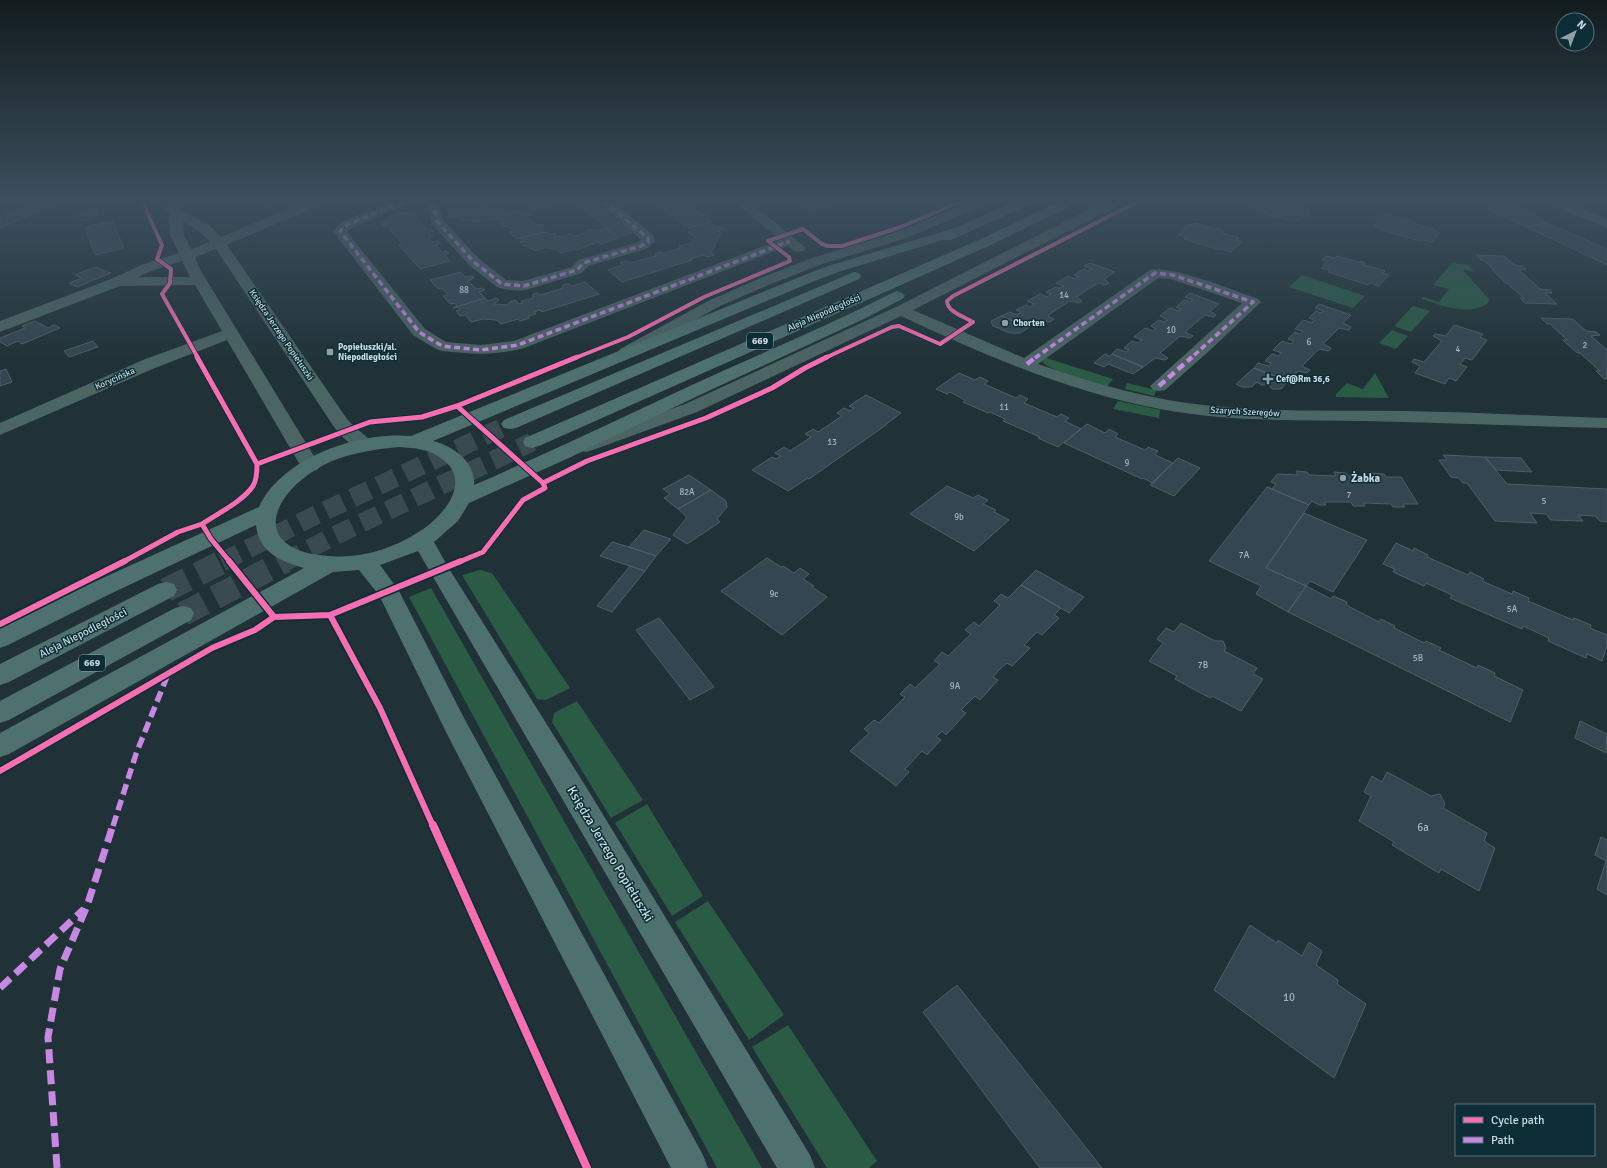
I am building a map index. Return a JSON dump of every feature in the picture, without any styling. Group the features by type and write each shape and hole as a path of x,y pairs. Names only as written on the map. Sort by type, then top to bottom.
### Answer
{"main road":[{"path":"414,442 623,354 833,269 878,256"},
{"name":"Aleja Niepodległości","path":"510,424 902,256"},
{"name":"Aleja Niepodległości","path":"532,442 955,256"},
{"path":"463,498 564,453 698,388 861,315 932,277 965,256"},
{"path":"393,441 414,442 451,455 462,467 466,482 463,498 454,512 441,527 423,540 395,553 365,562 328,565 304,561 284,554 272,542 266,528 267,512 276,495 290,480 310,466 336,453 365,445 393,441"},
{"path":"0,639 102,588 267,512"},
{"name":"Księdza Jerzego Popiełuszki","path":"423,540 439,570 578,799 797,1168"},
{"path":"365,562 388,591 455,725 690,1168"},
{"path":"0,746 328,565"},
{"name":"Aleja Niepodległości","path":"0,675 166,590"},
{"name":"669","path":"0,713 183,614"}],"street":[{"path":"0,328 116,282 162,268 187,256"},
{"path":"188,256 200,281 310,466"},
{"name":"Księdza Jerzego Popiełuszki","path":"227,256 340,423 346,430 365,445"},
{"path":"359,256 419,332 442,346 456,348 496,349 518,345 749,256"},
{"path":"468,256 502,284 514,286 524,286 577,270 583,263 609,256"},
{"path":"810,256 817,261"},
{"path":"623,354 715,303 817,261 835,256"},
{"path":"564,453 692,408 901,310 1008,256"},
{"path":"1027,364 1155,273 1173,275 1253,302 1159,386"},
{"path":"116,282 200,281"},
{"name":"Szarych Szeregów","path":"901,310 954,335 1063,378 1115,394 1162,404 1230,413 1607,423"},
{"name":"Korycińska","path":"0,430 156,361 232,333"}],"green space":[{"path":"1452,263 1468,265 1474,271 1463,270 1489,299 1488,303 1472,309 1464,309 1446,307 1421,299 1423,297 1439,302 1449,289 1433,285"},
{"path":"1302,275 1365,296 1353,308 1289,287"},
{"path":"1413,306 1430,311 1411,332 1394,326"},
{"path":"1392,330 1408,336 1396,349 1379,343"},
{"path":"1043,357 1113,379 1107,387 1052,368 1040,360"},
{"path":"1375,373 1389,398 1336,397 1336,394 1347,383 1363,389"},
{"path":"1127,383 1156,390 1154,396 1125,389"},
{"path":"1118,401 1160,410 1159,418 1113,409"},
{"path":"480,570 492,573 570,688 546,700 537,699 462,575"},
{"path":"431,588 762,1168 717,1168 409,597"},
{"path":"577,701 643,800 611,818 552,722 554,713"},
{"path":"647,804 703,896 672,916 615,823"},
{"path":"708,901 784,1015 749,1040 675,922"},
{"path":"788,1025 877,1161 869,1168 827,1168 752,1047"}],"building":[{"path":"408,256 445,256 450,261 420,269"},
{"path":"656,256 701,256 690,259 692,260 622,282 608,270 623,265 620,263 627,261 630,263"},
{"path":"1327,256 1334,258 1337,256 1358,262 1363,261 1365,264 1364,265 1385,271 1383,273 1389,275 1379,286 1370,283 1368,285 1328,272 1330,270 1321,268 1327,262 1322,260"},
{"path":"1477,256 1504,256 1515,265 1523,266 1526,269 1519,270 1540,289 1550,290 1552,293 1545,293 1557,304 1525,303 1520,298 1524,298 1505,283 1484,260 1481,260"},
{"path":"1587,256 1607,256 1607,265"},
{"path":"1090,263 1115,272 1104,279 1109,283 1106,285 1098,283 1076,297 1082,301 1079,303 1070,301 1048,315 1054,319 1050,322 1041,320 1028,328 1002,316 1009,312 1017,315 1021,312 1016,310 1026,305 1030,307 1034,304 1027,301 1040,294 1047,297 1051,294 1046,292 1056,287 1060,288 1064,286 1056,283 1068,276 1075,279 1079,277 1074,275 1084,269 1088,271 1092,269 1084,266"},
{"path":"95,267 111,273 77,287 69,283 82,278 75,275"},
{"path":"461,272 465,277 473,276 474,278 468,281 476,289 483,288 485,290 479,292 485,298 453,308 457,306 455,303 450,304 443,296 448,295 442,288 438,289 430,280"},
{"path":"585,282 599,294 542,312 540,310 534,312 536,314 528,316 530,318 520,321 518,319 501,324 497,320 483,319 471,322 465,315 460,316 456,311 460,310 458,307 453,308 485,298 488,301 497,298 499,300 494,304 508,305 510,302 515,300 519,304 523,303 521,301 533,298 533,294 537,293 541,295 563,288 563,285 568,284 572,286"},
{"path":"1190,293 1219,304 1210,311 1216,315 1214,317 1205,315 1185,332 1193,336 1190,338 1180,336 1160,353 1168,358 1165,360 1155,358 1143,367 1112,354 1117,349 1126,352 1129,350 1124,348 1132,341 1138,343 1142,340 1134,337 1145,328 1153,331 1156,329 1151,326 1159,320 1164,322 1168,320 1160,316 1170,308 1178,311 1181,309 1176,307 1184,300 1190,302 1193,300 1185,297"},
{"path":"1319,304 1351,315 1343,323 1351,327 1349,330 1339,328 1323,344 1331,348 1329,351 1319,349 1302,366 1310,370 1307,373 1298,371 1288,381 1254,368 1258,363 1269,366 1271,363 1265,361 1272,354 1278,356 1282,353 1273,350 1282,341 1291,344 1294,341 1288,339 1295,332 1300,334 1303,331 1295,329 1303,320 1312,323 1314,320 1309,318 1316,311 1321,313 1324,311 1315,308"},
{"name":"Chorten","path":"1001,316 1028,328 1020,333 1010,333 993,326 991,321"},
{"path":"1541,318 1573,319 1586,331 1596,332 1600,335 1591,336 1607,350 1607,379 1604,379 1596,371 1600,371 1580,353 1577,353 1563,340 1567,340 1550,324 1547,324"},
{"path":"35,321 48,328 54,325 60,328 22,344 18,341 7,346 0,342 0,338 25,328 22,326"},
{"path":"1454,325 1483,334 1480,337 1487,340 1472,360 1465,358 1460,364 1467,367 1456,381 1449,378 1445,384 1415,373 1420,366 1412,362 1414,359 1424,362 1442,341 1433,336 1435,334 1446,336"},
{"path":"93,341 98,347 69,357 64,351"},
{"path":"1105,354 1109,356 1112,354 1143,367 1133,374 1108,364 1104,367 1094,363"},
{"path":"1254,368 1288,381 1281,389 1272,389 1269,385 1262,385 1256,382 1252,387 1242,387 1236,384"},
{"path":"6,369 12,382 0,386 0,371"},
{"path":"959,373 975,380 980,377 988,381 984,384 1016,398 1020,395 1028,399 1024,403 1057,417 1061,414 1069,418 1065,421 1081,429 1058,447 1038,438 1040,437 1003,421 1005,419 963,402 965,400 950,392 947,394 936,389"},
{"path":"866,395 901,413 809,479 808,478 788,491 752,470 772,457 776,459 781,456 775,453 784,447 790,451 811,437 805,434 813,429 818,432 842,416 837,413 844,408 850,411 854,408 849,406"},
{"path":"1087,424 1105,433 1109,429 1118,434 1115,437 1145,450 1148,447 1158,451 1155,455 1173,463 1153,483 1064,443"},
{"path":"1443,455 1485,457 1507,484 1607,489 1607,522 1600,521 1595,516 1578,515 1583,521 1551,520 1546,514 1530,513 1537,523 1495,521 1467,483 1463,483 1459,478 1451,477 1439,460 1447,460"},
{"path":"1485,457 1521,458 1532,472 1496,470"},
{"path":"1178,458 1200,468 1174,496 1150,485"},
{"path":"1296,471 1307,472 1309,475 1336,476 1334,472 1346,473 1348,476 1374,477 1372,473 1384,474 1386,477 1401,477 1418,504 1403,504 1405,507 1393,507 1391,504 1363,503 1365,506 1353,506 1351,502 1324,502 1326,505 1319,505 1312,501 1309,505 1267,487 1272,489 1276,484 1271,482 1277,474 1298,475"},
{"path":"689,475 711,490 678,509 664,498 670,494 663,489"},
{"path":"947,486 973,498 978,495 988,500 983,504 996,510 994,512 1009,520 974,551 910,514"},
{"path":"1267,487 1309,505 1266,568 1306,586 1288,612 1256,594 1261,586 1209,561"},
{"path":"711,490 726,501 727,507 717,519 720,522 687,544 673,535 687,517 678,509"},
{"path":"1304,513 1367,540 1333,592 1310,581 1306,586 1266,568"},
{"path":"644,530 671,539 656,556 629,547"},
{"path":"612,542 656,556 645,571 600,556"},
{"path":"1396,543 1413,551 1414,548 1428,555 1427,557 1468,575 1470,572 1484,579 1482,581 1512,594 1513,591 1529,598 1528,601 1573,620 1574,618 1591,625 1590,628 1607,635 1607,646 1602,661 1587,654 1586,658 1548,641 1549,638 1523,626 1522,629 1450,598 1452,595 1426,583 1424,586 1393,572 1395,569 1383,564"},
{"path":"767,558 794,573 800,568 809,574 803,579 827,597 782,635 721,591"},
{"path":"630,566 645,571 612,612 597,606"},
{"path":"1036,570 1084,597 1069,613 1021,585"},
{"path":"1021,585 1061,608 1054,615 1059,618 1042,635 1037,632 1024,645 1030,648 1012,666 1007,663 1000,669 993,677 998,680 980,700 975,696 961,710 966,713 946,735 942,731 936,737 941,740 927,755 922,751 905,769 909,772 896,786 850,751 869,733 864,729 874,720 879,723 905,697 900,694 910,684 915,688 940,664 934,661 942,652 948,656 971,634 965,630 974,622 979,626 1000,605 994,601 1001,594 1008,598"},
{"path":"1306,586 1331,599 1333,596 1347,602 1346,605 1379,622 1381,619 1395,626 1394,628 1424,643 1426,641 1441,648 1439,650 1477,668 1478,665 1495,673 1494,676 1523,690 1510,722 1288,612"},
{"path":"659,618 714,687 690,700 636,630"},
{"path":"1181,623 1215,641 1223,641 1226,648 1224,651 1257,668 1253,674 1263,679 1241,711 1212,696 1210,698 1175,679 1177,676 1149,661 1163,643 1157,639 1166,628 1174,632"},
{"path":"1580,721 1607,734 1606,753 1575,738"},
{"path":"1387,772 1431,796 1440,794 1445,804 1443,808 1487,833 1484,841 1495,848 1479,891 1441,869 1439,873 1392,845 1394,842 1359,821 1371,796 1364,792 1372,776 1382,782"},
{"path":"1601,837 1607,840 1607,895 1597,889 1606,861 1595,855"},
{"path":"1250,925 1277,943 1278,940 1302,956 1309,942 1322,951 1316,965 1338,980 1337,984 1366,1004 1334,1078 1214,990"},
{"path":"957,985 1102,1168 1040,1168 923,1012"}],"tunnel":[{"path":"166,590 314,516 510,424"},
{"path":"284,562 332,537 532,442"},
{"path":"183,614 285,561"}],"marked path":[{"path":"359,256 419,332 442,346 481,350 518,345 752,256"},
{"path":"468,256 502,284 524,286 577,270 583,263 609,256"},
{"path":"1027,364 1155,273 1173,275 1253,302 1159,386"},
{"path":"57,1168 48,1037 60,969 87,906 136,754 168,674"},
{"path":"0,988 84,909"}],"cycle path":[{"path":"158,256 157,259 171,269 172,276 170,283 162,294 257,464 255,481 249,491 237,501 202,524 211,539 274,617 330,615 380,708 587,1168"},
{"path":"457,406 628,337 704,297 790,261 787,256"},
{"path":"543,483 587,461 706,418 772,388 805,368 892,327 899,326 940,344 973,322 951,310 947,305 947,301 953,296 1032,256"},
{"path":"257,464 370,422 422,417 457,406 543,483 545,488 523,500 483,552 330,615"},
{"path":"0,624 143,552 178,532 202,524"},
{"path":"0,771 212,648 255,630 274,617"}],"place":[{"name":"Chorten","path":"1005,323"},
{"name":"Popiełuszki/al. Niepodległości","path":"330,352"},
{"name":"Cef@Rm 36,6","path":"1268,379"},
{"name":"Żabka","path":"1343,478"}]}
